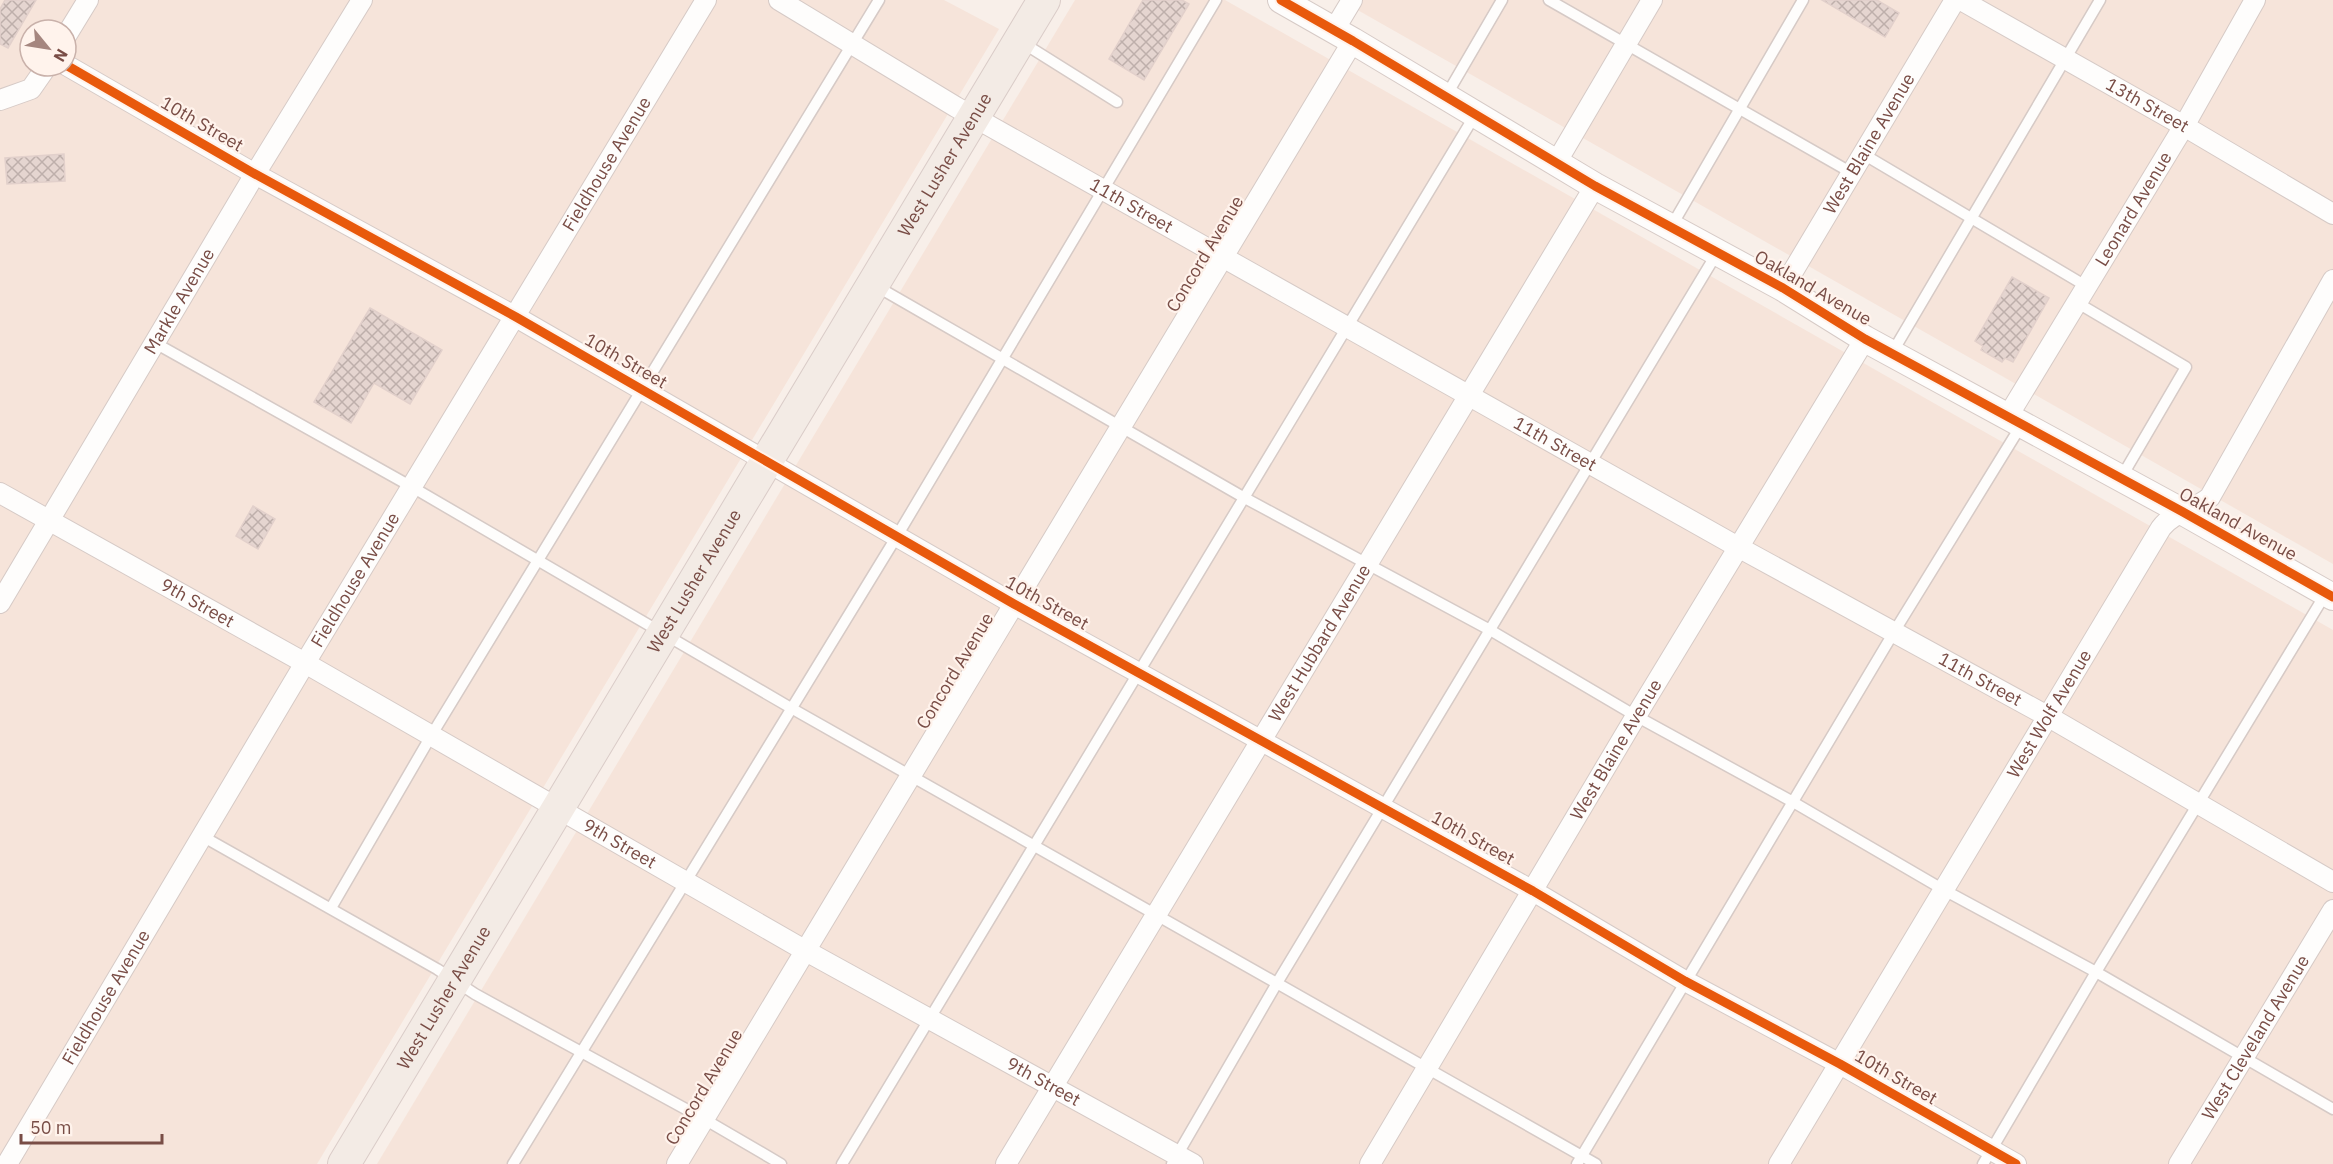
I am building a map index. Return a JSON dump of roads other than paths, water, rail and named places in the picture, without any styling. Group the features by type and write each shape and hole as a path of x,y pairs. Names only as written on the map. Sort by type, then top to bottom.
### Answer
{"main road":[{"name":"West Lusher Avenue","path":"351,1162 455,980 1044,0"}],"street":[{"path":"77,18 88,0"},
{"name":"Markle Avenue","path":"0,603 255,174 362,0"},
{"name":"Fieldhouse Avenue","path":"7,1164 305,663 706,0"},
{"name":"11th Street","path":"779,0 974,117 1738,547 2049,717 2333,882"},
{"name":"Oakland Avenue","path":"1281,0 1344,35 1595,186 1783,288 1865,339 2183,512 2330,595"},
{"name":"Concord Avenue","path":"677,1164 1224,256 1344,35 1352,0"},
{"path":"1556,163 1652,0"},
{"name":"West Blaine Avenue","path":"1783,288 1955,0"},
{"name":"13th Street","path":"1961,0 2184,126 2333,214"},
{"name":"Leonard Avenue","path":"2015,420 2081,294 2184,126 2255,0"},
{"name":"10th Street","path":"78,72 255,174 516,317 1014,604 1533,891 1685,981 1840,1064 1987,1157 2016,1164"},
{"path":"0,100 31,89 39,78"},
{"name":"West Hubbard Avenue","path":"1006,1164 1595,186"},
{"name":"West Wolf Avenue","path":"1779,1164 2161,528 2168,519 2200,506 2210,498 2333,279"},
{"name":"West Blaine Avenue","path":"1370,1164 1636,716 1865,339"},
{"name":"9th Street","path":"0,493 305,663 557,810 806,951 1053,1085 1181,1161"},
{"name":"West Cleveland Avenue","path":"2179,1164 2333,910"}],"lane":[{"path":"331,908 431,736 879,0"},
{"path":"513,1164 1005,358 1216,0"},
{"path":"1446,96 1502,0"},
{"path":"1549,0 1852,173"},
{"path":"1671,227 1803,0"},
{"path":"1892,353 2100,0"},
{"path":"1020,41 1116,102"},
{"path":"842,1164 1475,114"},
{"path":"1863,154 1972,218 2186,366 2121,478"},
{"path":"1181,1161 1277,983 1718,252"},
{"path":"874,285 1005,358 1120,427 1490,630 1636,716 1793,802 1944,890 2096,972 2333,1109"},
{"path":"154,343 412,488 791,708 1427,1068 1579,1160 1596,1164"},
{"path":"1579,1160 1894,632 2015,420"},
{"path":"1987,1157 2096,972 2330,595"},
{"path":"202,836 331,908 475,994 704,1119 781,1164"}]}
